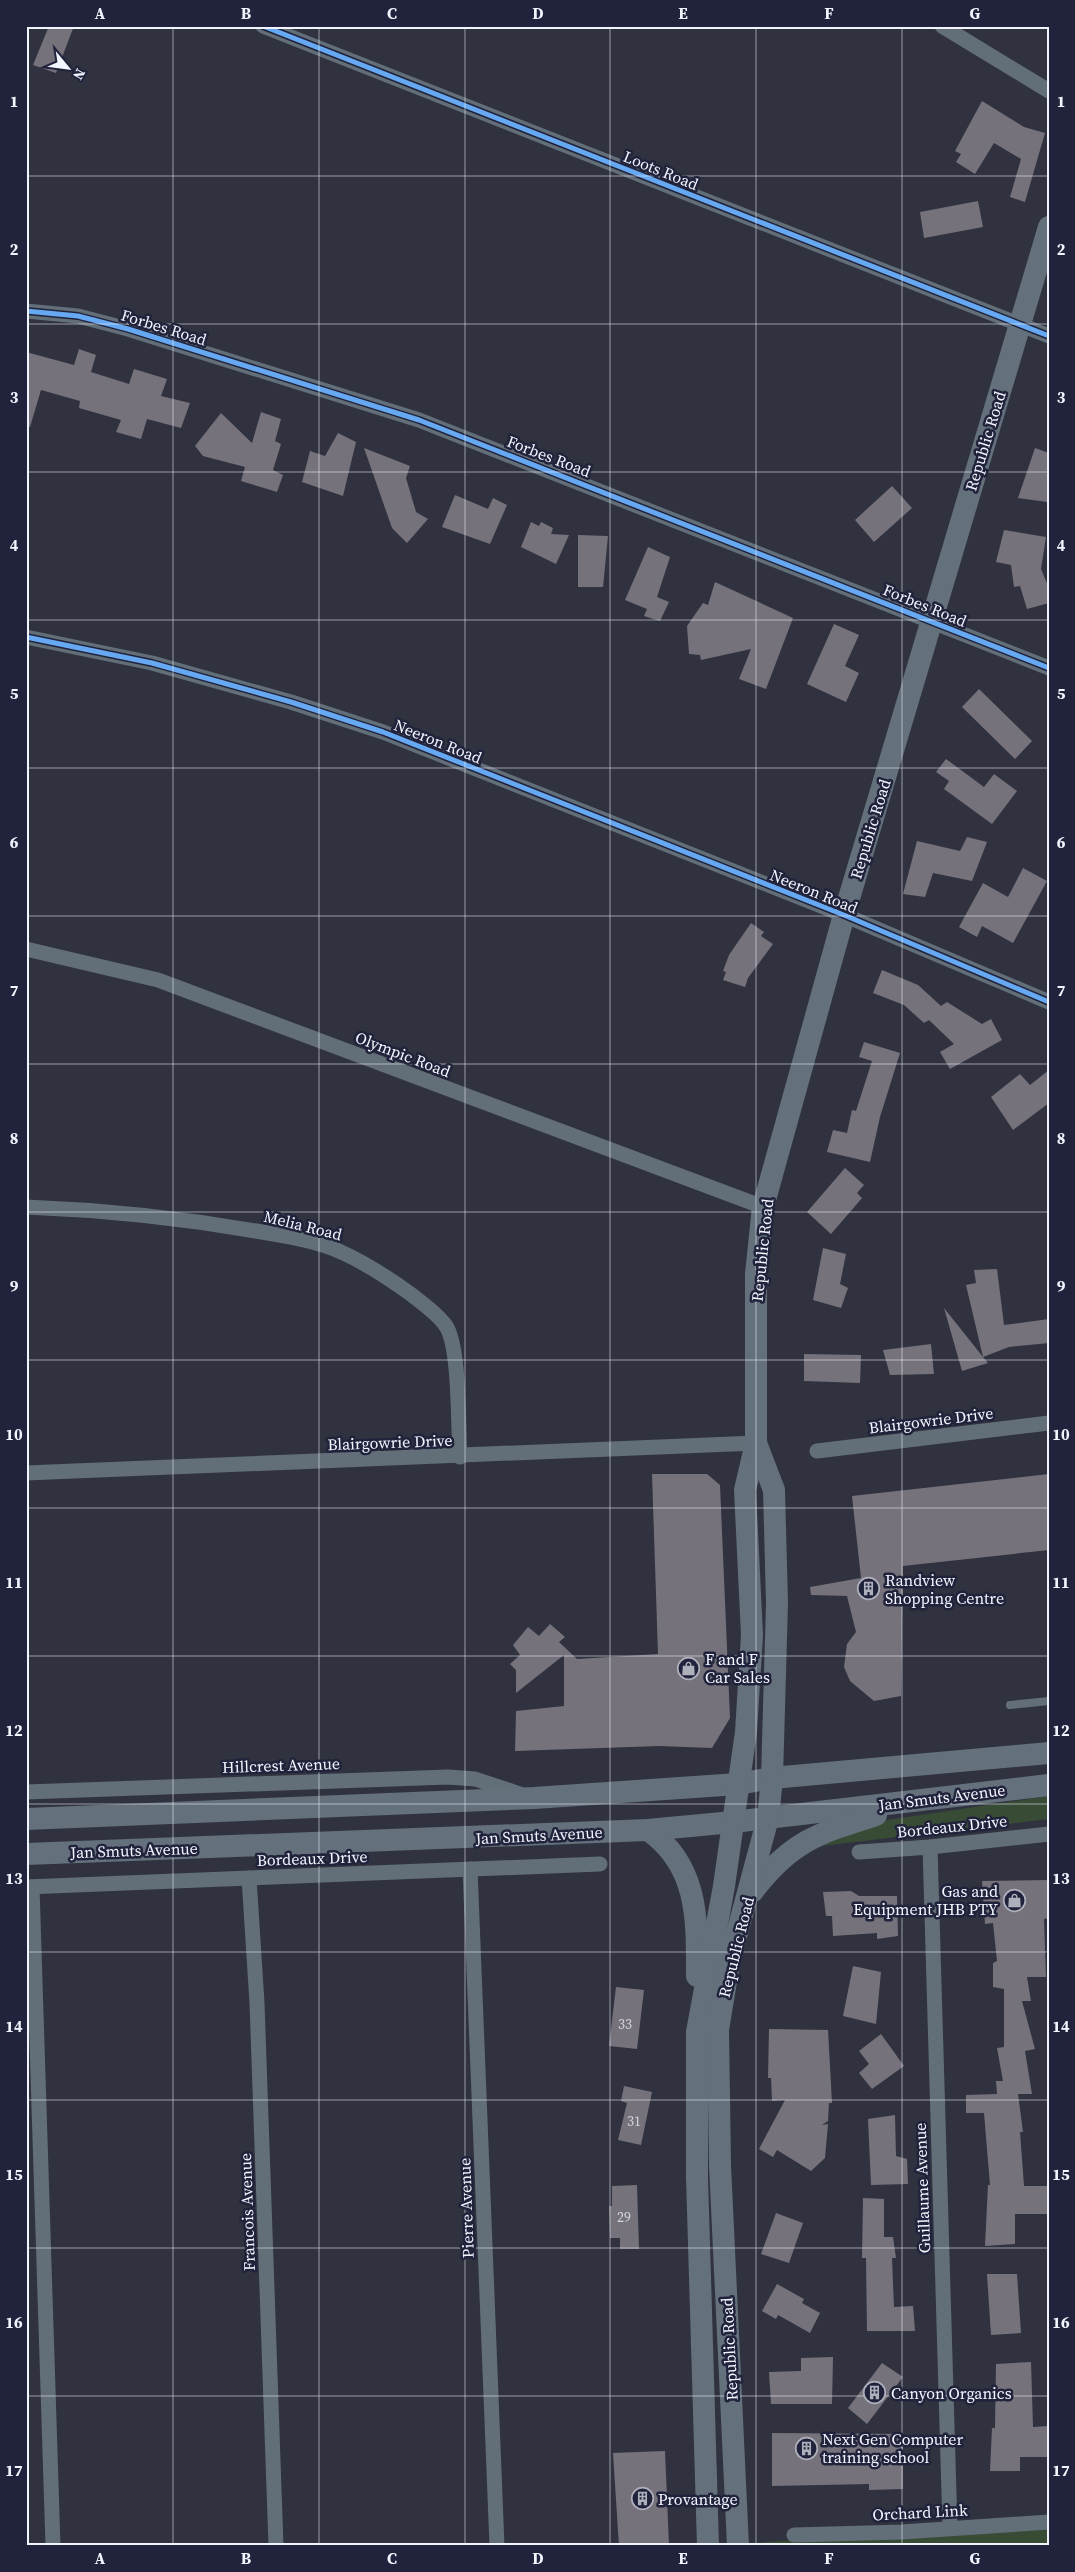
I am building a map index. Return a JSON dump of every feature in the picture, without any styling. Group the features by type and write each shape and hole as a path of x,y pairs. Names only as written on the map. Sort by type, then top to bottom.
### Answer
{"main road":[{"name":"Republic Road","path":"708,2546 697,2177 697,2032 724,1886 746,1732 752,1635 745,1490 756,1443 756,1274 763,1207 844,916 1049,227"},
{"name":"Republic Road","path":"738,2546 720,2165 718,2030 729,1963 749,1897 768,1818 772,1778 777,1603 774,1490 756,1443"},
{"name":"Jan Smuts Avenue","path":"26,1819 534,1798 738,1784 772,1778 1049,1753"},
{"name":"Jan Smuts Avenue","path":"26,1854 648,1830 768,1818 1049,1784"},
{"path":"749,1897 784,1855 812,1837 927,1798"},
{"path":"648,1830 663,1840 688,1880 693,1899 697,1951 697,2032"}],"street":[{"name":"Loots Road","path":"263,26 1049,336"},
{"path":"942,26 1049,91"},
{"name":"Forbes Road","path":"26,311 78,316 128,329 418,420 1049,668"},
{"name":"Neeron Road","path":"26,637 152,663 291,702 383,732 844,916 1049,1002"},
{"name":"Olympic Road","path":"26,949 158,980 763,1207"},
{"name":"Melia Road","path":"26,1207 156,1216 276,1235 339,1251 386,1277 427,1307 446,1326 454,1350 460,1457"},
{"name":"Blairgowrie Drive","path":"817,1451 1049,1423"},
{"name":"Blairgowrie Drive","path":"26,1473 460,1457 756,1443"},
{"name":"Hillcrest Avenue","path":"26,1792 448,1777 475,1779 534,1798"},
{"name":"Bordeaux Drive","path":"859,1852 930,1847 1049,1834"},
{"name":"Guillaume Avenue","path":"930,1847 950,2528"},
{"name":"Bordeaux Drive","path":"29,1887 600,1864"},
{"name":"Pierre Avenue","path":"470,1869 497,2546"},
{"name":"Francois Avenue","path":"249,1878 257,2003 276,2546"},
{"path":"29,1887 53,2546"},
{"name":"Orchard Link","path":"794,2535 1049,2522"}],"lane":[{"path":"1010,1705 1049,1702"}],"green space":[{"path":"1049,1796 1049,1819 821,1846 887,1820"},
{"path":"1049,2522 1049,2546 754,2546 753,2543"}],"building":[{"path":"49,26 74,26 56,73 33,65"},
{"path":"982,101 1024,127 1045,133 1025,202 1010,197 1021,159 994,143 975,174 956,162 961,154 955,151"},
{"path":"978,201 983,227 924,238 920,212"},
{"path":"79,349 96,355 91,372 129,384 134,369 167,379 161,396 190,403 181,428 147,419 141,439 116,432 121,420 79,408 80,401 41,390 30,427 26,427 26,352 74,365"},
{"path":"261,412 281,419 275,441 281,444 273,470 283,475 277,492 241,481 245,467 203,456 195,446 221,413 252,443"},
{"path":"338,433 356,442 343,496 302,482 310,451 325,456"},
{"path":"364,448 410,466 406,478 416,512 428,519 407,543 392,528"},
{"path":"1035,448 1049,453 1049,494 1047,502 1018,498"},
{"path":"892,486 912,508 874,542 855,520"},
{"path":"455,495 488,509 493,498 507,505 490,544 442,527"},
{"path":"531,522 539,526 541,522 553,528 551,534 569,535 556,564 521,547"},
{"path":"1004,530 1046,537 1041,569 1049,588 1049,603 1027,609 1020,586 1014,587 1011,565 996,562"},
{"path":"578,535 608,536 603,587 578,587"},
{"path":"648,547 670,557 657,597 669,602 660,621 644,616 647,609 625,600"},
{"path":"715,582 793,618 766,689 739,679 751,649 701,660 700,655 689,654 687,626 703,603 708,605"},
{"path":"834,624 859,635 845,666 859,673 846,702 807,684"},
{"path":"979,689 1032,741 1015,759 962,707"},
{"path":"946,759 984,787 994,774 1017,791 992,824 944,789 949,781 936,772"},
{"path":"967,837 987,842 972,881 933,873 925,897 903,894 917,841 960,851"},
{"path":"1023,868 1047,881 1013,943 982,926 977,937 959,927 983,883 1008,897"},
{"path":"751,923 764,932 761,936 773,944 748,978 745,987 723,980 726,972 723,971 729,955"},
{"path":"882,970 918,985 941,1006 947,1002 982,1024 991,1019 1002,1040 950,1069 940,1052 954,1044 929,1020 924,1023 904,1005 873,993"},
{"path":"864,1042 900,1053 880,1117 870,1162 827,1152 833,1130 847,1133 852,1110 856,1111 872,1061 859,1057"},
{"path":"1049,1070 1049,1103 1013,1130 991,1097 1020,1074 1030,1085"},
{"path":"845,1168 864,1185 857,1193 862,1198 831,1234 807,1212"},
{"path":"823,1248 846,1254 840,1284 848,1288 841,1308 813,1300"},
{"path":"997,1269 1004,1325 1049,1319 1049,1343 1009,1347 983,1357 966,1285 976,1283 974,1270"},
{"path":"944,1308 988,1363 962,1371"},
{"path":"931,1344 934,1374 890,1375 883,1350"},
{"path":"804,1354 861,1355 860,1383 804,1381"},
{"path":"652,1474 707,1474 720,1485 730,1718 712,1748 659,1746 515,1751 516,1711 564,1706 564,1655 516,1693 516,1670 510,1664 520,1655 513,1645 528,1627 539,1636 550,1624 565,1637 559,1642 577,1659 658,1654"},
{"name":"Randview Shopping Centre","path":"1049,1474 1049,1550 903,1566 901,1696 874,1701 850,1681 844,1667 847,1644 856,1632 847,1596 811,1595 810,1587 861,1578 852,1496"},
{"path":"1049,1880 1049,1918 1044,1919 1046,1977 1027,1977 1031,2001 1022,2001 1035,2049 1025,2051 1032,2094 1018,2094 1023,2132 1020,2132 1024,2186 1049,2186 1049,2214 1015,2214 1015,2244 985,2246 988,2185 990,2185 984,2113 966,2113 966,2095 997,2094 996,2081 1003,2081 997,2048 1004,2047 1004,1989 993,1987 993,1963 997,1961 993,1923 985,1924 982,1881"},
{"path":"851,1891 859,1896 897,1896 898,1936 877,1939 877,1933 833,1936 832,1916 826,1916 823,1892"},
{"path":"853,1966 881,1972 876,2024 843,2016"},
{"path":"616,1987 644,1990 637,2049 609,2046"},
{"path":"769,2029 828,2030 832,2103 829,2103 828,2121 822,2125 828,2124 825,2158 811,2171 777,2150 773,2157 759,2149 785,2100 772,2101 771,2078 768,2078"},
{"path":"881,2034 904,2066 872,2089 859,2073 869,2064 859,2051"},
{"path":"624,2086 652,2092 641,2145 618,2140 627,2103 621,2101"},
{"path":"895,2115 896,2156 907,2159 908,2184 871,2185 868,2119"},
{"path":"637,2185 639,2249 620,2249 620,2238 610,2238 609,2206 612,2206 612,2186"},
{"path":"863,2198 884,2199 884,2237 893,2237 896,2258 892,2258 894,2307 913,2306 915,2331 867,2331 866,2258 862,2258"},
{"path":"776,2213 803,2223 789,2263 761,2254"},
{"path":"987,2274 1017,2274 1021,2333 991,2335"},
{"path":"777,2284 804,2299 802,2303 820,2313 810,2333 778,2315 776,2319 762,2311"},
{"path":"833,2357 832,2404 771,2404 769,2372 801,2371 801,2358"},
{"path":"1031,2362 1033,2427 1049,2426 1049,2457 1020,2457 1020,2471 990,2471 992,2428 995,2428 996,2364"},
{"name":"Canyon Organics","path":"882,2363 903,2377 867,2424 848,2408"},
{"path":"772,2433 903,2434 903,2489 869,2490 869,2484 772,2486"},
{"name":"Provantage","path":"665,2451 669,2546 619,2546 613,2453"}],"cycle path":[{"path":"263,26 1049,336"},
{"path":"26,311 78,316 128,329 419,420 1049,668"},
{"path":"26,637 152,663 291,702 383,732 844,915 1049,1002"}],"place":[{"name":"Randview Shopping Centre","path":"869,1589"},
{"name":"F and F Car Sales","path":"689,1668"},
{"name":"Gas and Equipment JHB PTY","path":"1014,1900"},
{"name":"Canyon Organics","path":"875,2393"},
{"name":"Next Gen Computer training school","path":"806,2448"},
{"name":"Provantage","path":"642,2499"}]}
